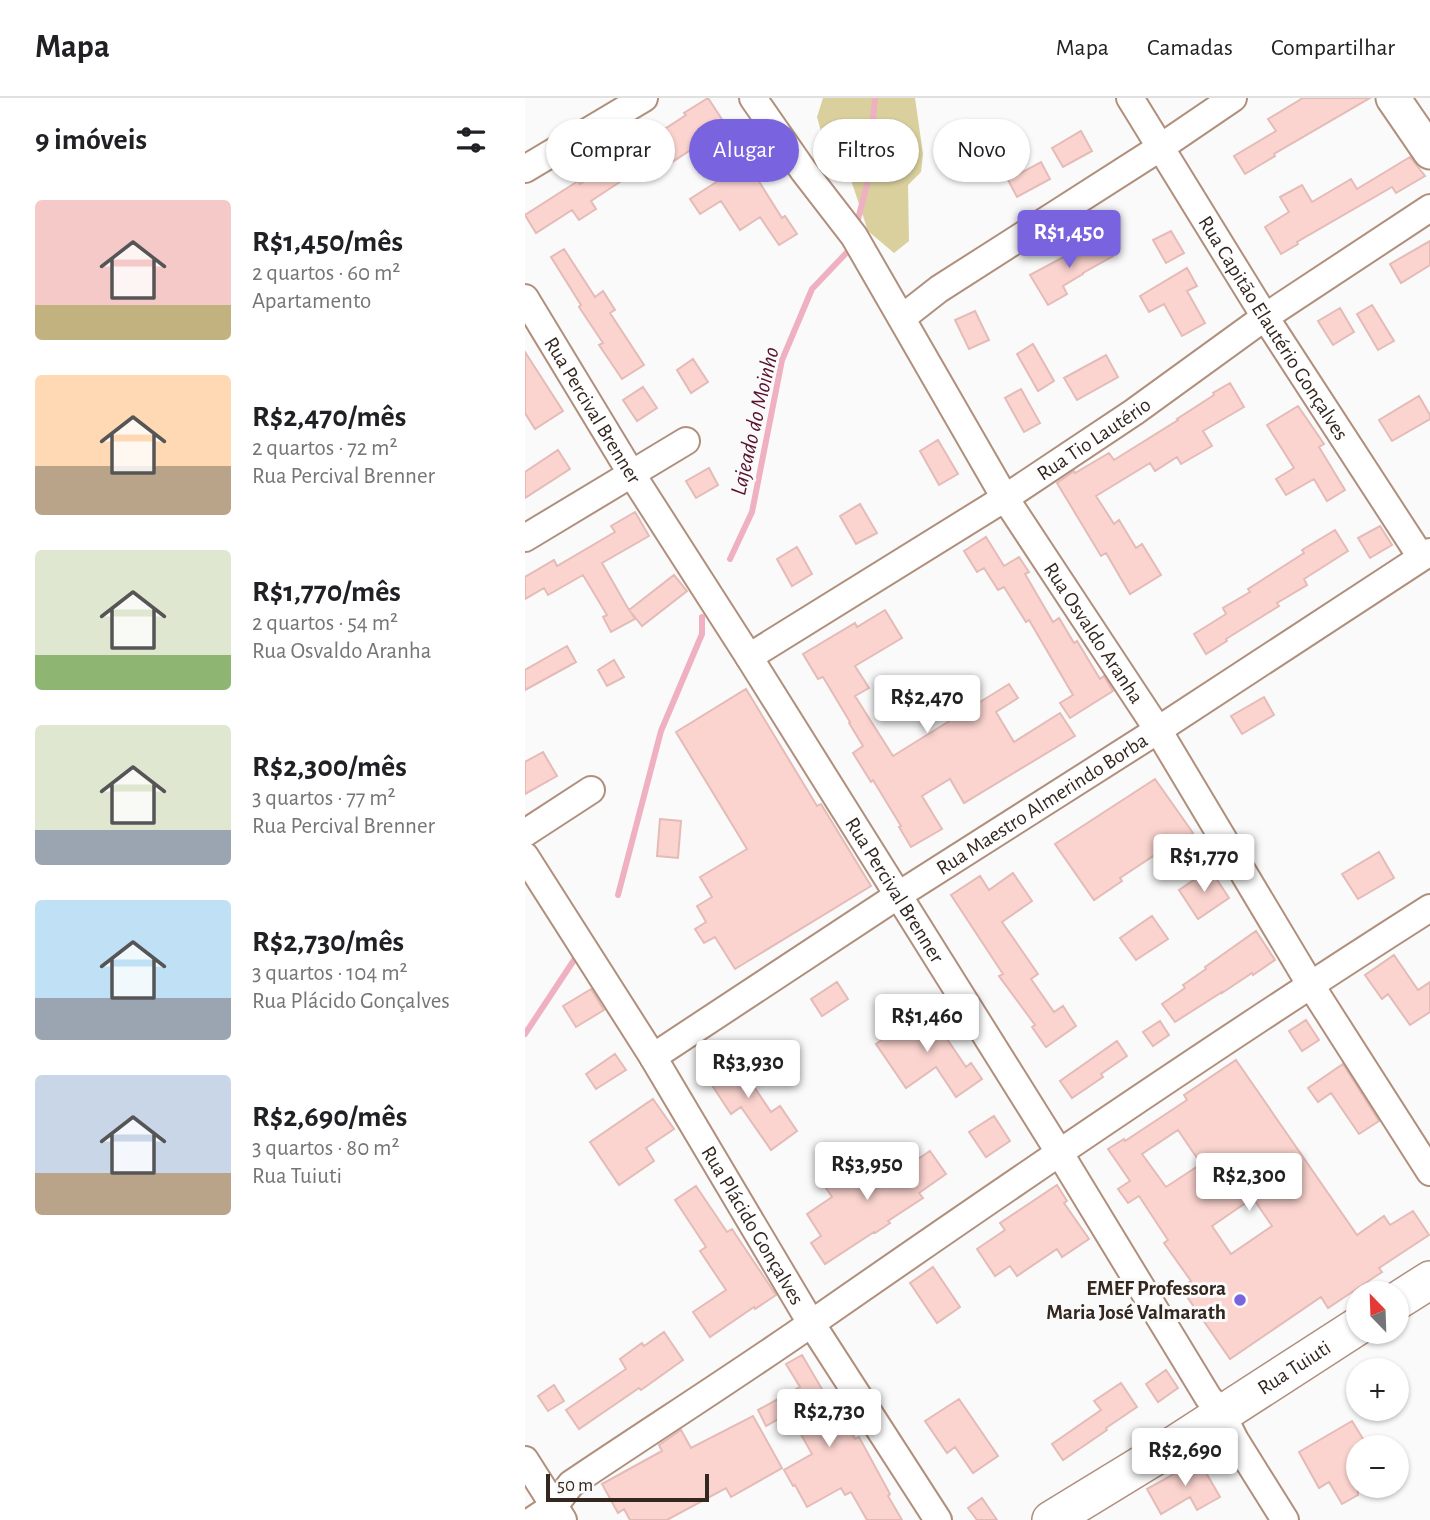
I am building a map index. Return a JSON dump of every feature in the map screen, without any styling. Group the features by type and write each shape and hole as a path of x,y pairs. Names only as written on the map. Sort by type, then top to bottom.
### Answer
{"main road":[{"path":"1409,1293 1430,1280"},
{"name":"Rua Tuiuti","path":"1051,1520 1346,1334"}],"street":[{"path":"525,169 644,98"},
{"name":"Rua Osvaldo Aranha","path":"753,98 803,170 854,236 1005,498 1158,730 1310,984 1430,1172"},
{"name":"Rua Capitão Elautério Gonçalves","path":"1130,98 1265,317 1426,554"},
{"path":"902,318 939,289 1233,98"},
{"path":"1393,98 1430,152"},
{"name":"Rua Tio Lautério","path":"749,657 1005,498 1134,412 1265,317 1430,208"},
{"name":"Rua Percival Brenner","path":"525,298 631,473 1059,1152 1208,1397 1222,1414 1235,1440 1285,1520"},
{"path":"525,538 686,441"},
{"name":"Rua Maestro Almerindo Borba","path":"653,1057 1426,554"},
{"path":"525,833 591,790"},
{"name":"Rua Plácido Gonçalves","path":"525,856 653,1057 811,1323 938,1520"},
{"path":"550,1515 571,1484 1059,1152 1310,984 1430,908"},
{"path":"525,1460 550,1515"}],"shaded area":[{"path":"823,98 915,98 918,119 818,119"},
{"path":"919,126 923,154 919,174"},
{"path":"852,182 911,182 908,185 909,241 894,253 868,231"}],"building":[{"path":"708,98 722,119 689,119 689,151 675,160 675,122 686,115 684,113"},
{"path":"1303,98 1370,98 1245,174 1234,156 1276,131 1268,119"},
{"path":"1081,131 1092,151 1063,167 1052,148"},
{"path":"1410,157 1425,176 1396,193 1392,187 1281,254 1265,227 1289,212 1280,197 1302,185 1312,202 1351,179 1357,189"},
{"path":"1041,162 1050,179 1017,197 1009,182 1030,182 1030,168"},
{"path":"576,182 620,182 591,201 596,209 579,220 572,210 536,233 525,215"},
{"path":"716,182 759,182 782,218 785,216 797,234 779,245 760,217 740,230 721,201 700,214 690,199"},
{"path":"1171,231 1184,253 1166,263 1153,240"},
{"path":"1103,238 1113,256 1063,286 1067,294 1048,305 1030,275"},
{"path":"1430,241 1430,265 1401,283 1390,264"},
{"path":"564,249 595,297 603,291 615,310 610,313 644,365 622,379 599,345 603,343 551,257"},
{"path":"1187,268 1197,286 1187,291 1205,323 1182,336 1164,304 1149,312 1140,296"},
{"path":"1372,305 1394,341 1378,350 1357,314"},
{"path":"1340,308 1354,332 1333,345 1318,321"},
{"path":"975,311 989,340 969,349 955,320"},
{"path":"1033,344 1054,381 1038,391 1017,354"},
{"path":"525,352 563,411 535,429 525,413"},
{"path":"1106,355 1118,377 1077,400 1064,378"},
{"path":"693,359 708,382 691,393 677,370"},
{"path":"1230,383 1244,407 1203,431 1212,446 1181,464 1177,457 1155,471 1150,463 1096,496 1114,524 1119,520 1136,548 1142,544 1161,575 1130,594 1106,553 1101,556 1057,483 1109,453 1114,460"},
{"path":"643,387 657,408 637,421 623,400"},
{"path":"1021,389 1040,423 1024,432 1005,398"},
{"path":"1419,396 1430,419 1392,441 1379,420"},
{"path":"1298,406 1324,444 1319,447 1345,490 1327,501 1314,479 1286,495 1276,479 1294,468 1267,425"},
{"path":"938,440 958,474 939,485 920,451"},
{"path":"558,450 570,469 525,498 525,472"},
{"path":"709,468 718,485 696,498 686,481"},
{"path":"860,504 877,533 856,544 840,516"},
{"path":"635,512 649,536 602,563 629,610 674,575 687,591 642,626 630,611 635,619 611,632 603,617 607,615 583,575 548,595 544,588 525,599 525,577 554,560 557,566 615,532 611,526"},
{"path":"1380,526 1392,545 1370,558 1358,538"},
{"path":"1335,530 1348,551 1304,579 1307,585 1277,603 1279,606 1206,654 1194,634 1226,614 1223,608 1250,592 1248,589"},
{"path":"986,537 1004,566 1019,557 1029,572 1025,574 1053,622 1059,618 1074,643 1077,641 1100,679 1104,676 1113,691 1070,718 1060,703 1073,695 1029,620 1026,622 1004,587 998,590 984,568 977,572 964,551"},
{"path":"797,547 812,574 792,586 777,559"},
{"path":"885,610 902,638 855,666 869,688 855,696 893,756 1009,684 1018,698 996,712 1014,742 1060,713 1075,736 964,803 950,779 922,796 942,829 911,847 873,780 871,782 853,753 863,746 850,722 823,677 818,679 803,654 855,623 857,627"},
{"path":"567,646 576,662 525,690 525,670"},
{"path":"614,660 624,677 607,686 598,670"},
{"path":"746,689 817,806 821,804 871,886 735,969 715,937 704,943 695,929 706,922 697,906 712,897 700,877 747,849 676,732"},
{"path":"1264,697 1274,715 1242,734 1231,716"},
{"path":"543,752 557,776 525,794 525,762"},
{"path":"1155,779 1193,833 1120,878 1122,881 1094,900 1055,844"},
{"path":"660,819 681,821 678,858 657,856"},
{"path":"1379,852 1394,878 1358,899 1342,874"},
{"path":"1210,869 1229,898 1198,919 1179,890"},
{"path":"1013,873 1032,901 1002,922 1038,974 1031,979 1054,1012 1063,1006 1076,1026 1046,1047 1032,1027 1035,1025 999,976 1003,974 951,895 980,876 989,890"},
{"path":"1152,916 1168,939 1136,960 1120,938"},
{"path":"1256,931 1275,960 1175,1022 1162,1004 1185,988 1183,985 1206,969 1205,967"},
{"path":"1394,955 1418,990 1430,982 1430,1012 1410,1025 1388,994 1382,999 1365,975"},
{"path":"837,982 848,999 822,1016 811,999"},
{"path":"591,989 604,1010 576,1027 563,1006"},
{"path":"929,1008 933,1014 936,1011 947,1027 941,1030 966,1067 971,1063 982,1079 956,1097 936,1067 906,1088 876,1044"},
{"path":"1306,1020 1319,1040 1302,1051 1289,1031"},
{"path":"1160,1021 1169,1035 1153,1046 1143,1032"},
{"path":"1117,1041 1127,1056 1101,1074 1103,1077 1072,1098 1060,1081"},
{"path":"730,1051 771,1112 780,1106 797,1131 771,1150 741,1107 731,1114 702,1070"},
{"path":"615,1054 626,1070 596,1089 586,1074"},
{"path":"1236,1060 1357,1235 1384,1216 1390,1225 1413,1211 1429,1235 1379,1268 1382,1272 1368,1281 1346,1281 1346,1296 1328,1308 1321,1297 1230,1359 1181,1288 1191,1281 1164,1243 1168,1240 1139,1196 1128,1203 1118,1189 1130,1181 1108,1149 1124,1139 1125,1141 1187,1100 1184,1095","holes":["1178,1130 1201,1164 1166,1187 1142,1154","1253,1198 1272,1226 1231,1254 1212,1226"]},
{"path":"1343,1064 1379,1121 1359,1134 1331,1093 1318,1102 1308,1088"},
{"path":"653,1099 674,1129 646,1148 654,1161 619,1185 590,1142"},
{"path":"994,1116 1010,1141 986,1157 969,1132"},
{"path":"930,1151 946,1174 919,1193 923,1198 888,1221 890,1223 825,1264 811,1243 821,1236 807,1214 832,1197 820,1179 856,1155 875,1182 901,1165 903,1169"},
{"path":"1057,1185 1067,1201 1064,1203 1089,1239 1062,1257 1057,1249 1017,1276 1010,1266 995,1276 977,1249 1005,1230 1000,1223"},
{"path":"696,1186 727,1232 732,1229 776,1295 710,1337 693,1312 726,1290 700,1251 706,1247 675,1200"},
{"path":"933,1267 960,1307 937,1323 910,1283"},
{"path":"664,1332 683,1360 579,1429 566,1410 626,1369 620,1359 642,1343 644,1346"},
{"path":"802,1355 833,1408 837,1406 855,1439 859,1437 902,1520 867,1520 851,1492 845,1495 841,1488 807,1507 795,1485 793,1486 784,1470 812,1454 789,1413 766,1426 758,1410 800,1387 786,1364"},
{"path":"1166,1370 1178,1388 1158,1402 1146,1384"},
{"path":"1121,1383 1137,1407 1063,1460 1052,1444 1101,1410 1094,1401"},
{"path":"554,1385 564,1401 548,1411 538,1396"},
{"path":"959,1399 998,1456 973,1473 955,1447 947,1453 925,1421"},
{"path":"753,1416 782,1468 731,1497 726,1488 667,1520 630,1520 624,1509 618,1513 602,1484 662,1451 659,1445 681,1430 691,1448"},
{"path":"1352,1421 1361,1435 1346,1435 1346,1498 1353,1498 1342,1504 1329,1482 1319,1488 1299,1452"},
{"path":"1197,1457 1220,1497 1197,1510 1190,1497 1161,1514 1147,1489 1176,1473 1174,1470"},
{"path":"982,1498 997,1520 977,1520 968,1508"}],"waterway":[{"name":"Lajeado do Moinho","path":"856,227 875,153 875,98"},
{"name":"Lajeado do Moinho","path":"730,559 752,512 782,360 812,289 851,248"},
{"name":"Lajeado do Moinho","path":"618,895 661,731 702,634 702,617"},
{"name":"Lajeado do Moinho","path":"525,1034 576,957"}],"place":[{"name":"EMEF Professora Maria José Valmarath","path":"1240,1300"}]}
